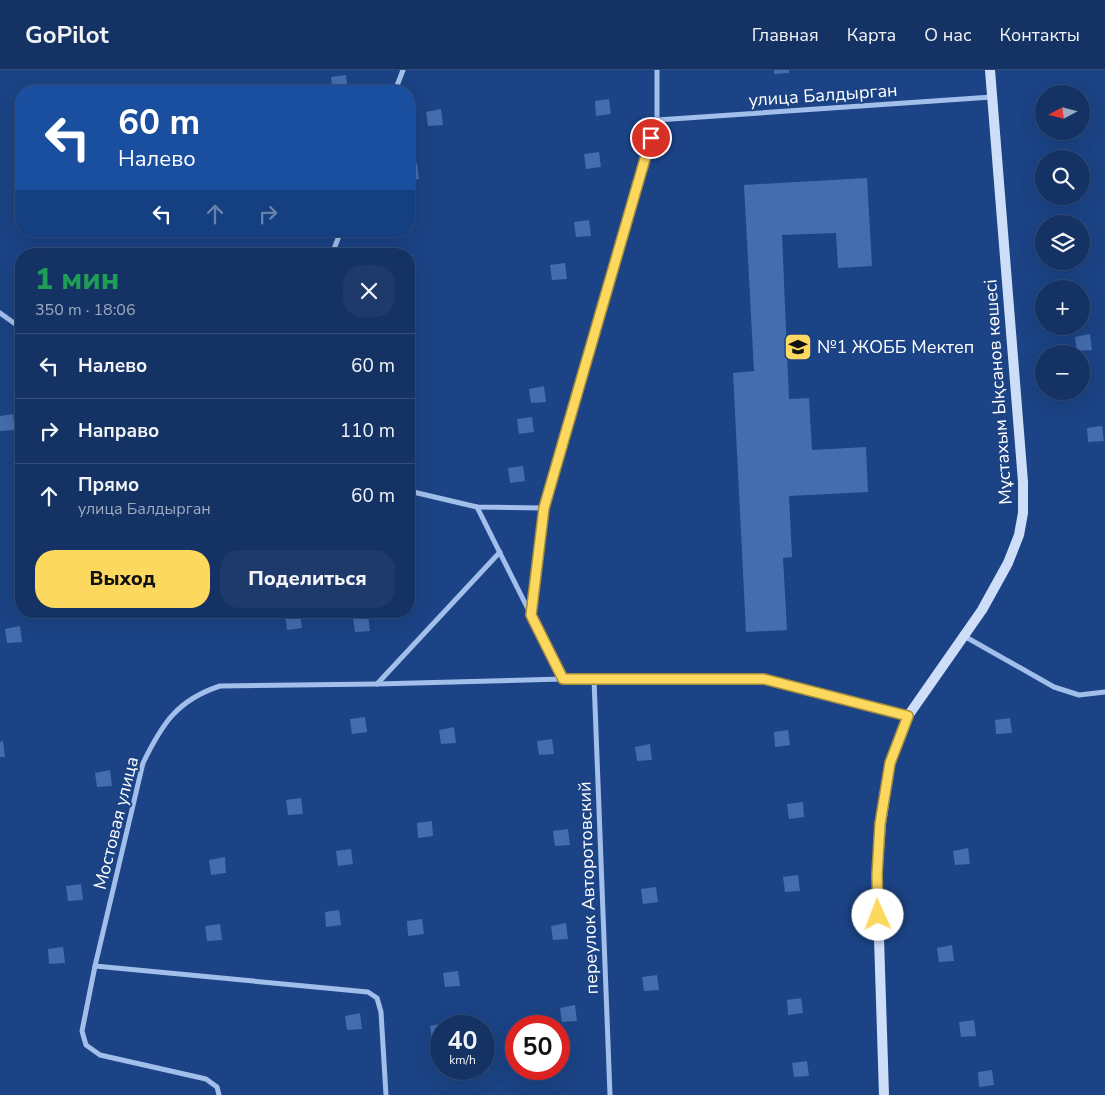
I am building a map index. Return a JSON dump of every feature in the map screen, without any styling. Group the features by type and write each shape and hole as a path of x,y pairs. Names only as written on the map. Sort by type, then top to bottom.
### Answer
{"main road":[{"name":"Мұстахым Ықсанов көшесі","path":"884,1095 877,875 880,824 890,763 908,716 982,610 1008,563 1018,535 1023,513 1023,482 990,70"}],"street":[{"path":"397,85 403,70"},
{"path":"531,615 544,508 657,120 657,70"},
{"name":"улица Балдырган","path":"657,120 992,97"},
{"path":"0,313 15,324"},
{"path":"415,492 477,507 544,508"},
{"path":"477,507 563,679"},
{"path":"377,684 500,552"},
{"path":"964,636 1054,687 1079,695 1105,692"},
{"name":"Мостовая улица","path":"219,1095 216,1087 206,1079 100,1055 86,1044 82,1031 95,966 143,763 158,732 173,713 201,692 220,686 563,679 764,679 908,716"},
{"name":"переулок Авторотовский","path":"594,679 610,1095"},
{"path":"95,966 368,992 377,998 381,1012 386,1095"}],"building":[{"path":"774,70 789,70 789,73 774,74"},
{"path":"346,75 347,85 332,85 331,77"},
{"path":"609,99 611,114 596,116 595,101"},
{"path":"441,109 443,125 428,126 426,112"},
{"path":"599,152 601,167 586,169 584,154"},
{"path":"415,163 417,163 419,179 415,179"},
{"path":"867,178 872,266 838,268 836,233 782,235 789,399 809,398 812,450 866,447 868,492 789,496 792,557 783,558 787,630 746,632 733,373 754,371 744,185"},
{"path":"589,220 591,236 576,237 574,222"},
{"path":"565,263 567,279 552,280 550,265"},
{"path":"1090,334 1092,350 1090,350 1090,345 1076,345 1075,337"},
{"path":"544,386 546,402 531,403 529,389"},
{"path":"13,414 15,430 0,431 0,416"},
{"path":"532,417 534,432 519,434 517,419"},
{"path":"1102,426 1104,441 1088,442 1087,428"},
{"path":"523,466 525,481 510,483 508,468"},
{"path":"285,618 301,618 302,628 287,630"},
{"path":"353,618 368,618 370,631 355,632"},
{"path":"20,626 22,642 7,643 5,629"},
{"path":"365,717 367,732 352,734 350,719"},
{"path":"1010,718 1012,733 996,734 995,720"},
{"path":"454,727 456,743 441,744 439,730"},
{"path":"788,730 790,745 775,747 774,732"},
{"path":"552,739 554,754 539,755 537,741"},
{"path":"3,741 5,757 0,757 0,742"},
{"path":"650,744 652,760 637,761 635,747"},
{"path":"110,770 112,786 97,787 95,773"},
{"path":"301,798 303,814 288,815 286,800"},
{"path":"803,802 804,817 789,819 787,804"},
{"path":"432,821 433,836 418,838 417,823"},
{"path":"568,829 570,845 555,846 553,831"},
{"path":"968,848 970,864 955,865 953,851"},
{"path":"351,849 353,864 338,866 336,851"},
{"path":"225,857 226,873 211,875 209,860"},
{"path":"798,875 800,891 785,892 783,877"},
{"path":"81,884 83,900 68,901 66,886"},
{"path":"656,887 658,902 643,904 641,889"},
{"path":"339,910 341,925 326,927 325,912"},
{"path":"422,919 424,934 408,936 407,921"},
{"path":"566,923 568,939 553,940 551,926"},
{"path":"220,924 222,940 207,941 205,926"},
{"path":"952,945 954,961 939,962 937,948"},
{"path":"63,947 65,963 49,964 48,949"},
{"path":"458,971 460,986 445,987 443,973"},
{"path":"657,975 659,990 644,991 642,977"},
{"path":"801,998 803,1013 788,1015 787,1000"},
{"path":"575,1005 577,1021 570,1021 570,1015 561,1015 560,1008"},
{"path":"360,1013 362,1029 347,1030 345,1016"},
{"path":"974,1020 976,1036 961,1037 959,1022"},
{"path":"807,1061 809,1076 794,1077 792,1063"},
{"path":"992,1070 994,1085 979,1087 978,1072"}],"place":[{"name":"№1 ЖОББ Мектеп","path":"798,347"}],"route":[{"path":"651,138 544,508 531,615 563,679 764,679 908,716 890,763 880,824 877,875 878,915"}]}
